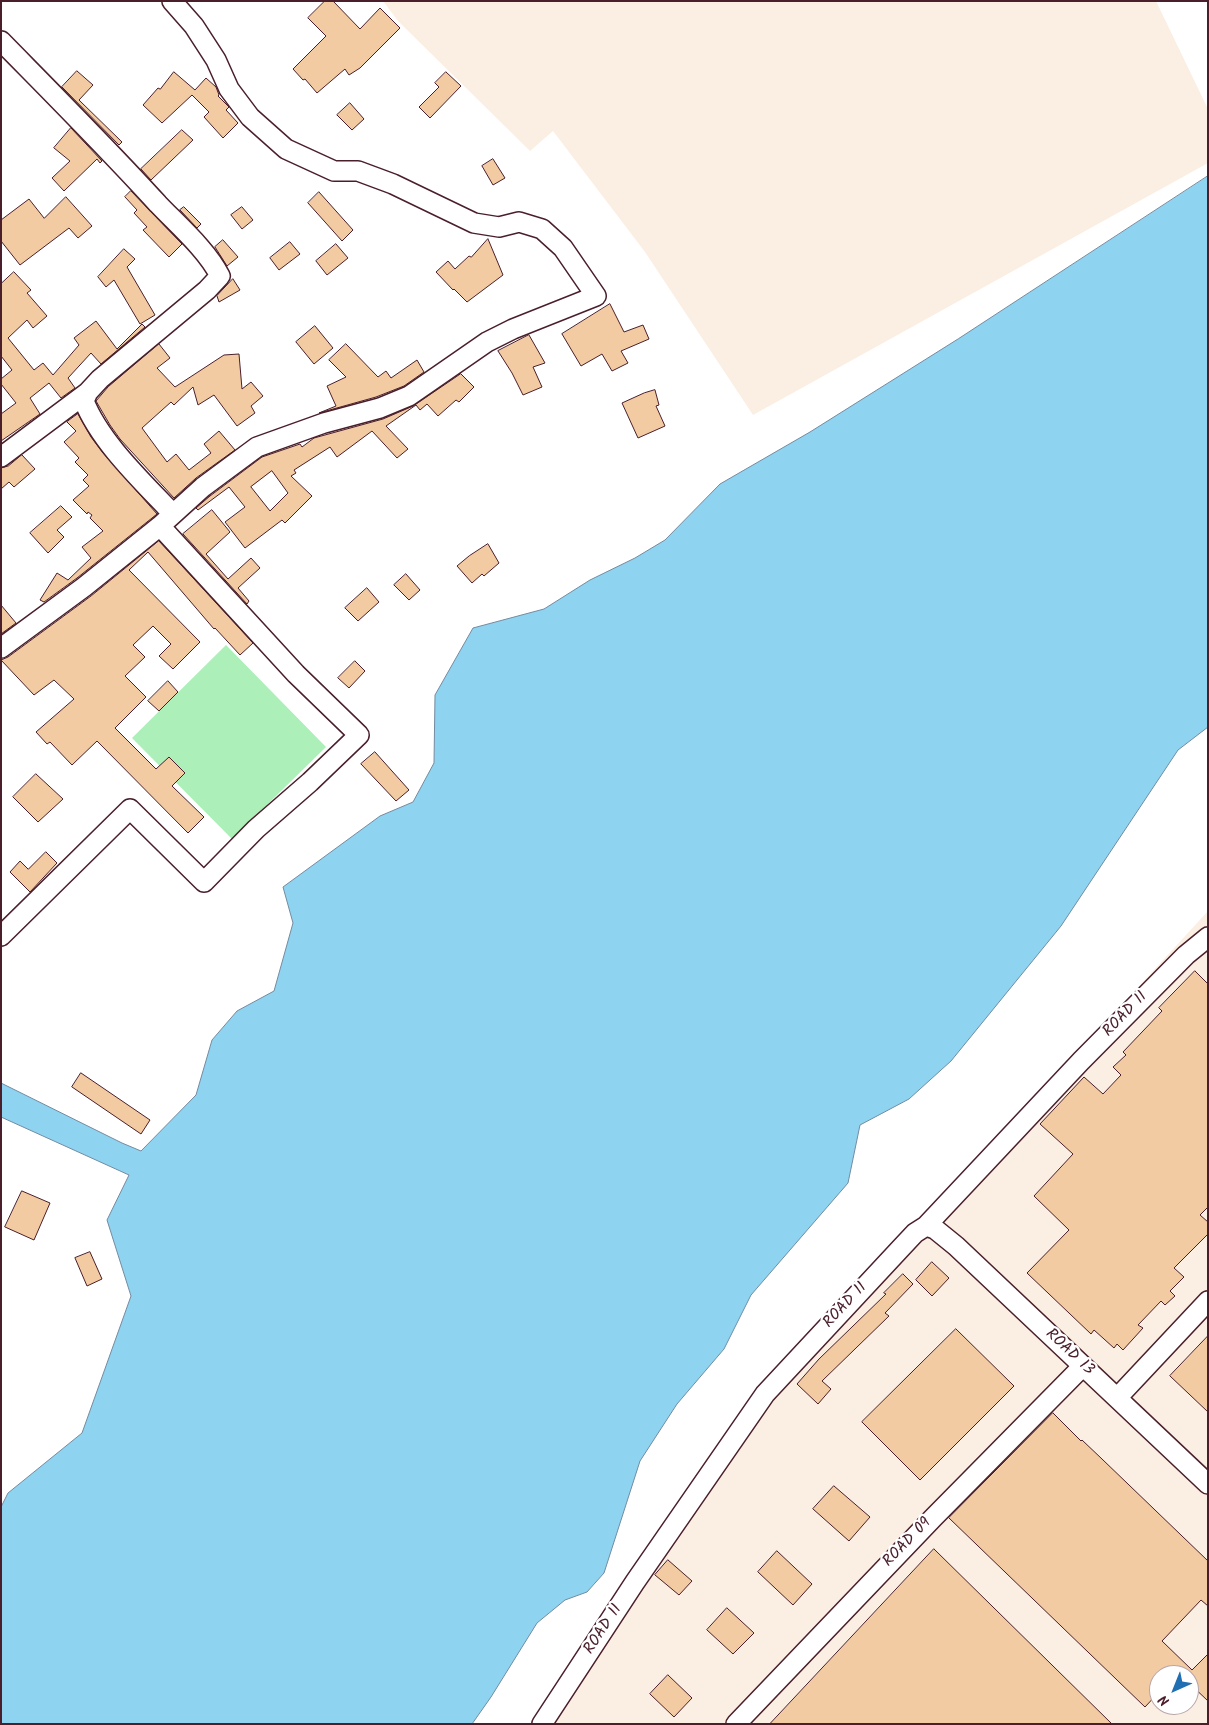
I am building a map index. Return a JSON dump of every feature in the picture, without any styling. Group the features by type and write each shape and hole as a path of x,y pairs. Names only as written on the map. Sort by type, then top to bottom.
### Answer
{"street":[{"path":"1,648 84,588 203,487 257,447 324,423 380,408 402,399 487,342 513,329 596,296 563,248 542,229 519,222 499,227 474,223 393,184 358,172 334,172 286,150 250,117 229,88 216,60 194,26 172,1"},
{"path":"1,41 120,162 204,253 215,266 220,276 207,290 100,379 88,392 1,457"},
{"path":"1,936 130,809 204,882 256,829 359,736 296,674 166,520 106,440 89,414 84,401 88,392"},
{"name":"ROAD 11","path":"542,1724 635,1582 765,1394 915,1233 926,1226 1081,1061 1186,955 1208,937"},
{"name":"ROAD 13","path":"926,1226 935,1229 956,1246 1208,1484"},
{"path":"1117,1398 1208,1302"},
{"name":"ROAD 09","path":"736,1724 933,1518 1083,1366"}],"shaded area":[{"path":"383,1 1156,1 1208,109 1208,163 753,415 645,252 553,131 530,151 398,21"},
{"path":"1208,911 1208,1724 532,1724 709,1455"}],"green space":[{"path":"226,645 326,747 232,839 132,738"}],"water":[{"path":"1208,176 1208,727 1178,750 1061,926 951,1061 909,1099 860,1125 848,1183 751,1295 724,1349 677,1404 640,1461 604,1573 587,1592 565,1600 537,1623 472,1724 1,1724 1,1507 8,1493 82,1433 131,1296 107,1220 129,1175 1,1117 1,1083 141,1151 196,1095 212,1040 237,1011 274,991 293,923 283,887 380,816 413,802 434,763 435,695 473,628 544,609 590,580 635,558 665,540 720,484 810,432 958,339"}],"building":[{"path":"325,1 333,1 360,29 380,8 400,28 360,68 349,75 345,69 317,93 293,69 326,36 308,18"},
{"path":"77,71 93,85 79,100 122,142 119,145 62,87"},
{"path":"174,72 195,90 206,78 216,87 218,96 229,107 226,110 238,123 223,138 204,117 209,112 192,95 162,123 143,105"},
{"path":"446,72 461,86 430,118 419,107 439,87 435,83"},
{"path":"350,103 364,119 352,130 337,115"},
{"path":"71,128 102,161 100,163 97,159 64,191 52,178 70,161 54,148"},
{"path":"182,130 193,140 151,180 141,169"},
{"path":"493,159 505,178 493,185 482,166"},
{"path":"131,191 182,244 169,257 143,230 147,227 134,213 137,210 125,197"},
{"path":"319,192 353,230 342,241 308,203"},
{"path":"66,197 92,226 78,238 69,228 20,265 1,241 1,220 29,199 44,218"},
{"path":"184,207 201,224 197,228 180,210"},
{"path":"242,207 253,220 242,229 231,215"},
{"path":"488,239 503,275 467,302 436,272 448,261 455,269 469,256 471,257"},
{"path":"223,240 238,257 227,266 215,247"},
{"path":"290,242 300,254 279,270 270,258"},
{"path":"336,244 348,258 327,275 316,261"},
{"path":"124,249 135,259 127,267 155,315 140,324 114,280 106,287 98,277"},
{"path":"14,272 31,290 27,293 47,316 33,328 27,320 8,338 34,370 43,363 53,375 79,345 74,338 96,321 117,349 142,324 145,327 101,364 91,353 68,378 75,388 61,398 49,383 30,398 40,414 1,441 1,414 16,403 1,384 1,379 12,370 1,356 1,284"},
{"path":"233,279 240,290 219,302 217,296"},
{"path":"610,304 624,332 643,325 649,339 621,351 628,363 612,371 602,354 581,366 562,334"},
{"path":"315,326 333,348 314,364 296,342"},
{"path":"529,335 545,363 533,367 542,387 523,395 498,351"},
{"path":"159,344 170,358 157,368 175,387 224,355 239,354 242,389 251,382 263,396 251,406 255,413 237,426 214,395 198,405 193,387 174,405 171,402 142,428 167,462 176,454 189,470 211,453 204,444 219,431 235,450 196,478 174,498 120,439 96,401 108,387"},
{"path":"346,344 378,377 386,371 391,378 417,360 424,372 404,386 376,397 319,413 336,406 327,386 346,377 329,360"},
{"path":"461,374 474,387 459,402 456,400 438,416 427,404 420,410 416,405 386,426 408,449 397,458 372,431 337,457 330,447 294,470 296,473 291,476 312,496 285,523 282,520 245,548 225,522 245,507 229,487 198,510 196,508 262,457 300,444 302,447 314,438 383,419 413,406","holes":["272,471 288,493 270,511 251,487"]},
{"path":"655,390 659,405 656,406 665,426 638,438 622,403"},
{"path":"78,414 103,453 157,514 44,602 40,600 57,573 68,580 91,558 82,547 103,531 90,518 92,515 88,512 87,514 73,500 89,486 83,480 88,475 75,462 79,458 64,442 76,431 67,422"},
{"path":"22,455 35,469 14,487 9,482 1,489 1,468 8,466"},
{"path":"61,506 72,517 57,530 64,537 48,553 30,533"},
{"path":"212,510 230,532 206,554 228,579 251,558 260,568 238,588 249,601 247,604 183,534"},
{"path":"159,541 253,643 240,655 214,629 148,552 129,570 200,642 173,669 159,656 171,644 153,626 133,645 145,657 125,676 146,697 115,728 156,769 169,757 185,773 172,786 204,817 188,833 97,741 72,765 50,742 47,744 36,732 74,699 54,680 34,695 1,660 8,657 91,596"},
{"path":"488,544 499,563 484,576 482,574 472,583 457,566"},
{"path":"406,574 420,590 409,600 394,585"},
{"path":"367,588 379,602 358,621 345,608"},
{"path":"1,605 16,623 1,634"},
{"path":"355,661 365,671 349,688 338,678"},
{"path":"168,681 178,692 159,711 148,701"},
{"path":"375,752 409,790 396,801 361,764"},
{"path":"36,774 63,799 38,822 13,797"},
{"path":"46,852 57,863 30,892 10,872 20,861 28,869"},
{"path":"1195,971 1208,984 1208,1207 1200,1215 1208,1222 1208,1234 1174,1268 1184,1277 1170,1291 1175,1296 1165,1305 1161,1301 1138,1325 1143,1328 1123,1350 1117,1344 1114,1348 1094,1330 1091,1334 1027,1273 1069,1230 1034,1196 1073,1154 1040,1124 1084,1077 1103,1094 1121,1075 1113,1067 1126,1055 1123,1052 1162,1011 1159,1008"},
{"path":"81,1073 150,1120 141,1134 72,1087"},
{"path":"22,1191 50,1203 34,1240 5,1227"},
{"path":"90,1252 102,1279 87,1286 75,1258"},
{"path":"932,1262 949,1278 932,1296 916,1280"},
{"path":"903,1274 913,1284 885,1313 889,1316 822,1381 831,1389 818,1404 797,1384 819,1359 886,1294 884,1293"},
{"path":"956,1329 1014,1386 920,1480 862,1422"},
{"path":"1208,1336 1208,1412 1170,1376"},
{"path":"1053,1413 1208,1561 1208,1606 1201,1600 1162,1641 1187,1665 1149,1665 1149,1703 1145,1707 949,1518"},
{"path":"834,1486 870,1517 849,1541 813,1509"},
{"path":"934,1549 1112,1724 770,1724"},
{"path":"777,1551 812,1584 793,1605 758,1572"},
{"path":"668,1560 692,1581 679,1595 655,1575"},
{"path":"727,1608 754,1633 733,1654 707,1630"},
{"path":"1208,1654 1208,1701 1199,1692 1199,1665 1197,1665"},
{"path":"668,1675 692,1698 674,1717 650,1694"}]}
